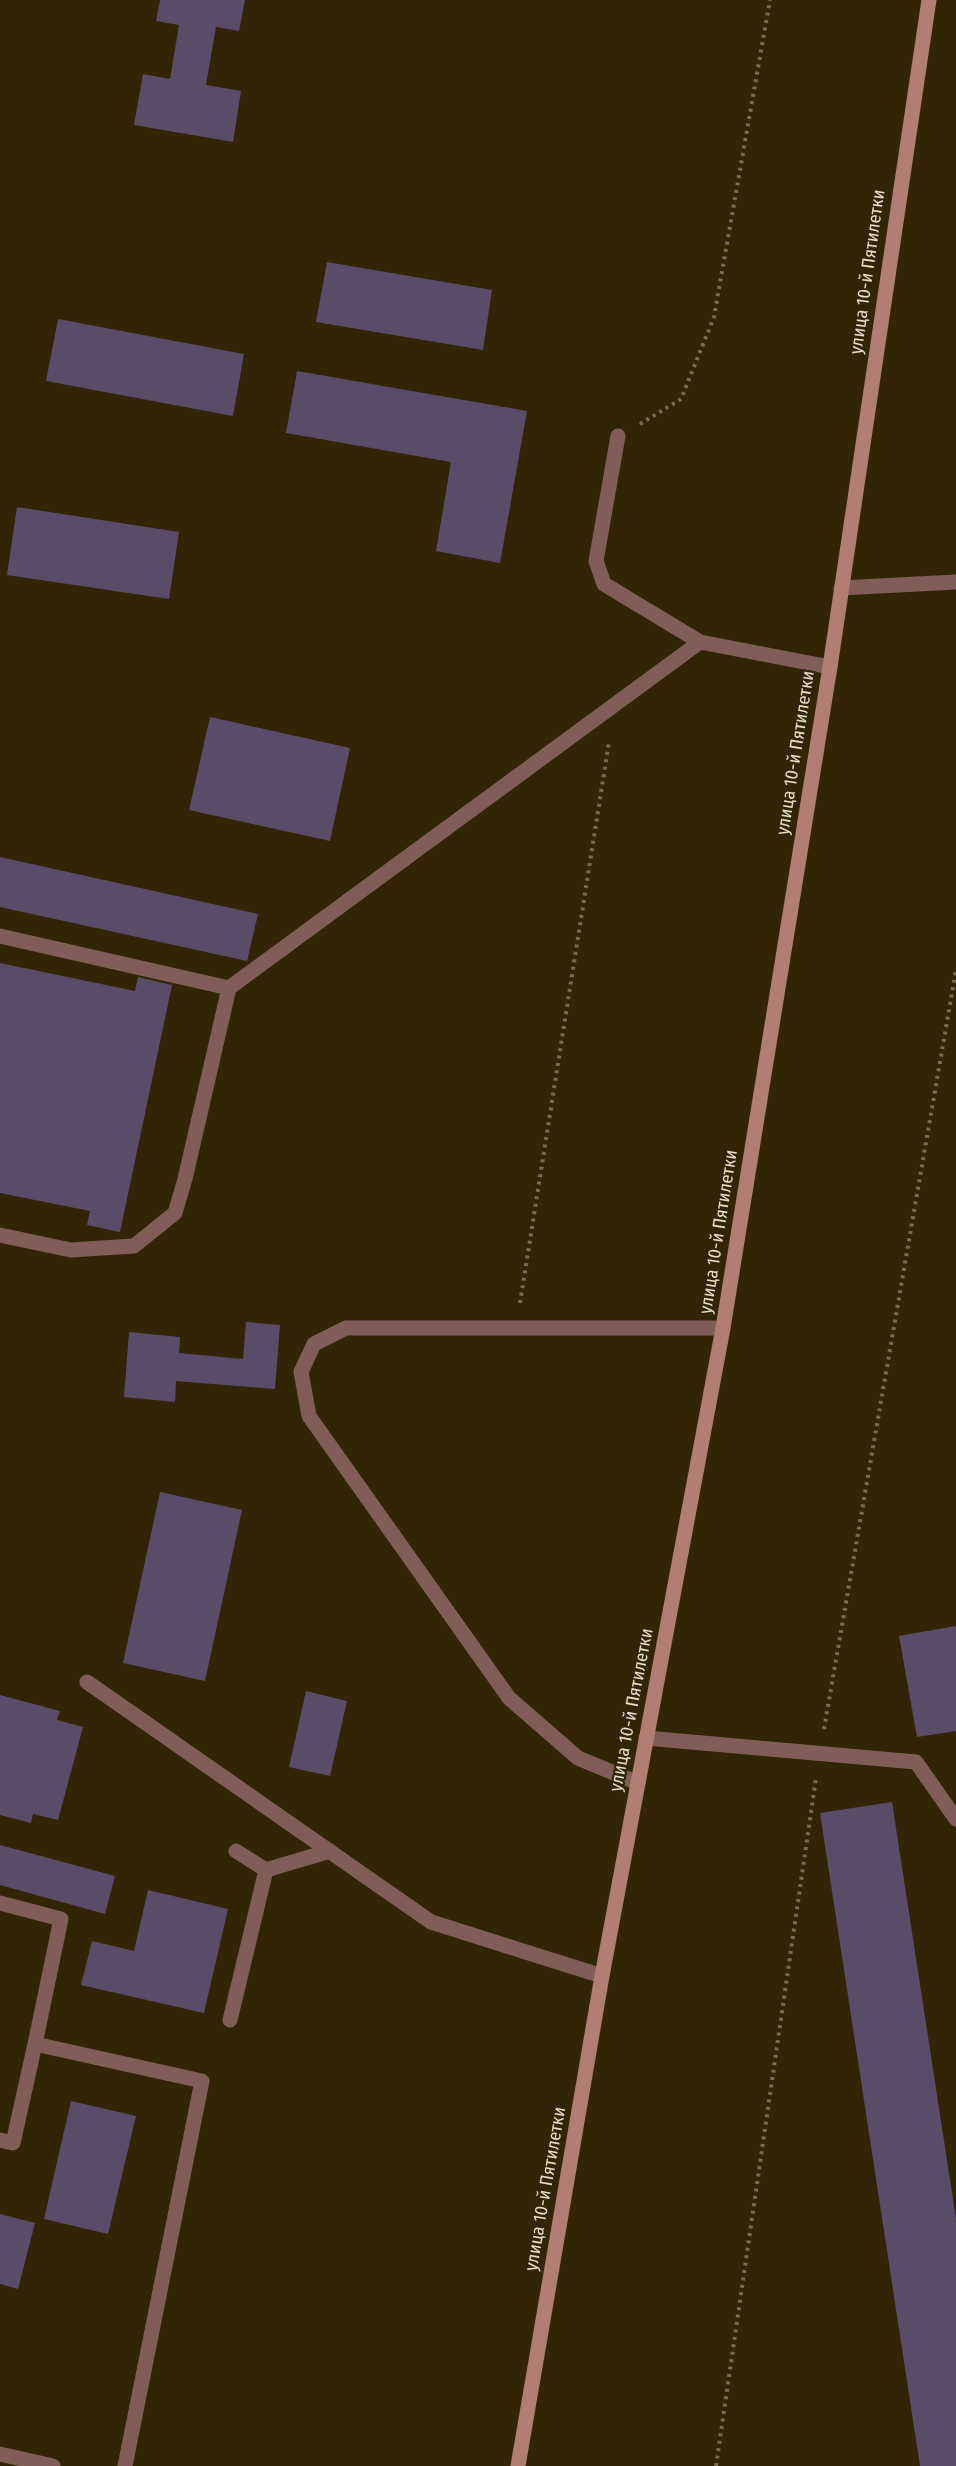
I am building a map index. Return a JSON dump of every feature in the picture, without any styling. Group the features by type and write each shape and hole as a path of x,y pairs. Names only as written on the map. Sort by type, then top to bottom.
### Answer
{"main road":[{"name":"улица 10-й Пятилетки","path":"518,2466 603,1976 723,1328 830,667 928,0"}],"street":[{"path":"618,436 596,561 604,584 700,642 830,667"},
{"path":"841,588 956,582"},
{"path":"0,1235 71,1250 134,1246 175,1214 229,988 700,642"},
{"path":"0,936 229,988"},
{"path":"638,1783 578,1758 509,1698 309,1416 301,1372 314,1344 346,1328 723,1328"},
{"path":"87,1682 430,1922 603,1976"},
{"path":"646,1738 916,1762 956,1819"},
{"path":"236,1851 266,1870 330,1851"},
{"path":"230,2020 266,1870"},
{"path":"0,1903 61,1919 13,2143 0,2140"},
{"path":"35,2044 202,2081 125,2466"},
{"path":"0,2454 53,2466"}],"path":[{"path":"618,436 681,399 714,317 770,0"},
{"path":"516,1328 615,704"},
{"path":"716,2466 819,1753 956,970"}],"building":[{"path":"160,0 245,0 239,31 216,27 206,85 241,91 233,142 134,125 143,74 170,79 179,25 156,21"},
{"path":"327,262 492,290 483,350 316,322"},
{"path":"58,319 244,354 233,416 46,381"},
{"path":"297,371 527,411 500,563 436,551 451,462 286,433"},
{"path":"17,507 179,532 169,599 7,575"},
{"path":"210,717 350,748 330,841 189,810"},
{"path":"0,857 258,914 247,961 0,907"},
{"path":"0,963 135,991 138,977 172,985 120,1232 87,1225 90,1211 0,1193"},
{"path":"246,1322 280,1325 275,1389 176,1381 175,1402 124,1397 129,1332 180,1337 179,1353 243,1359"},
{"path":"160,1492 242,1510 205,1681 123,1663"},
{"path":"956,1626 956,1731 917,1737 899,1636"},
{"path":"306,1691 347,1701 330,1776 289,1767"},
{"path":"0,1695 60,1711 57,1720 83,1727 58,1820 33,1814 31,1823 0,1815"},
{"path":"892,1802 956,2219 956,2466 920,2466 820,1813"},
{"path":"0,1845 115,1876 105,1914 0,1885"},
{"path":"148,1890 228,1909 204,2013 81,1985 92,1941 134,1951"},
{"path":"71,2101 136,2116 108,2234 44,2219"},
{"path":"0,2214 35,2223 18,2289 0,2284"}]}
